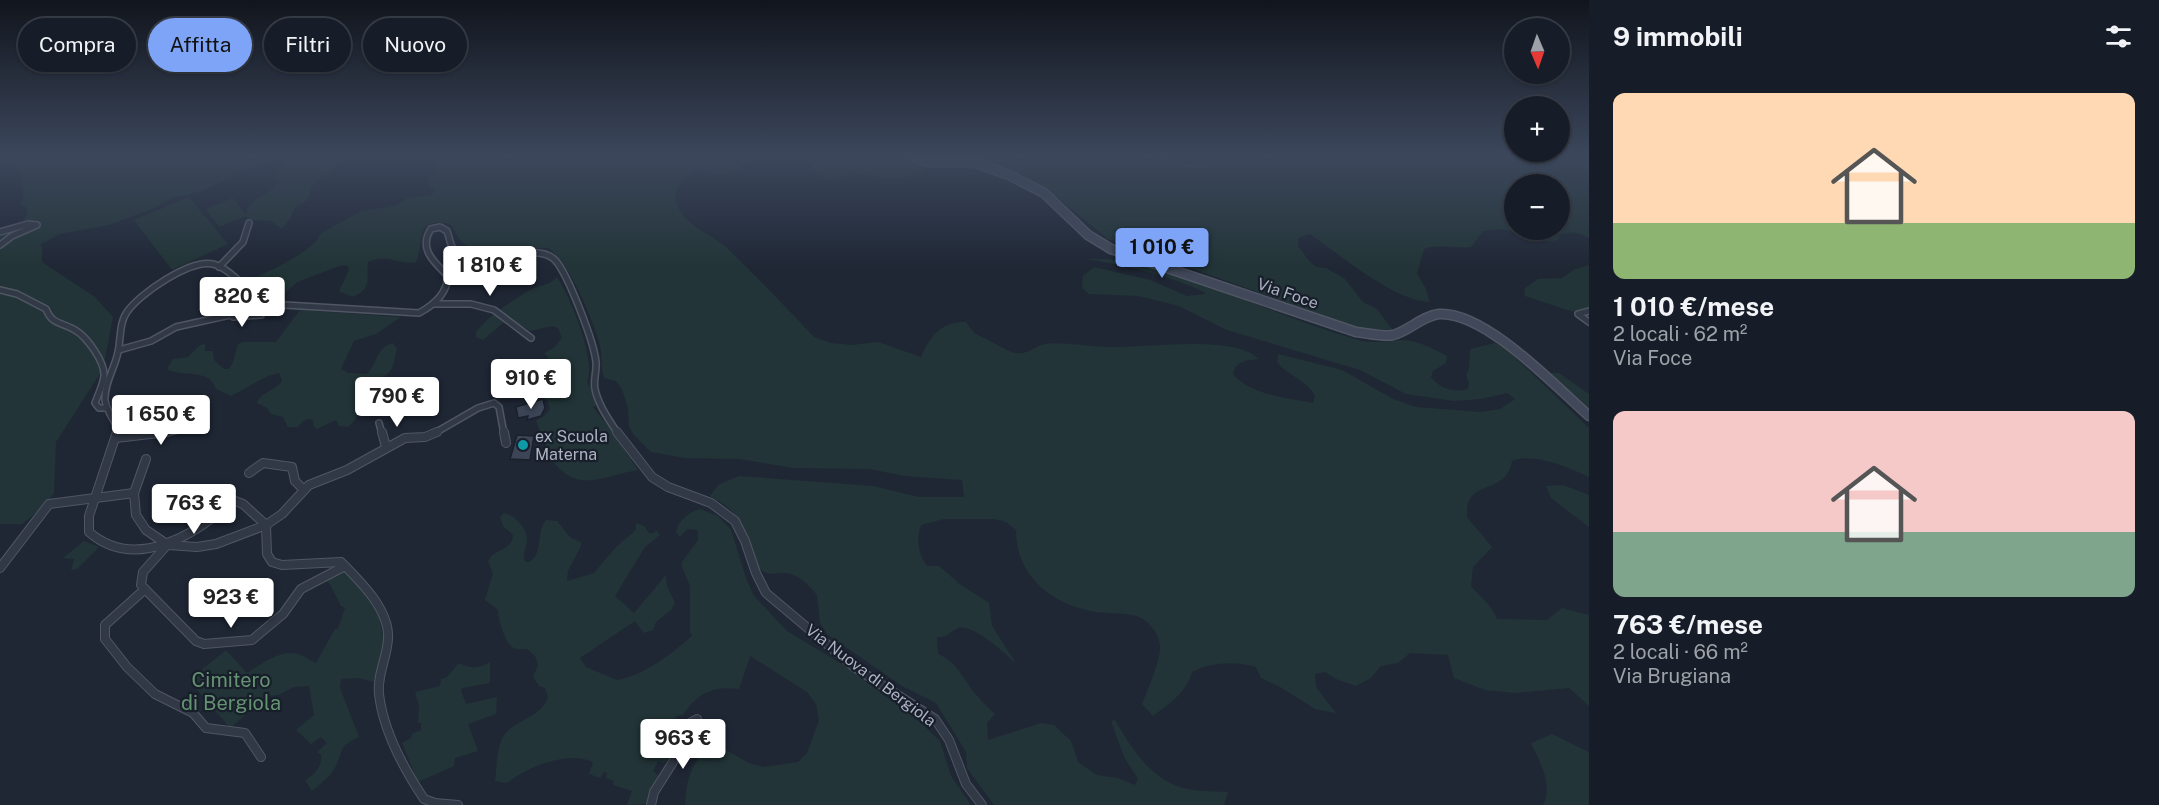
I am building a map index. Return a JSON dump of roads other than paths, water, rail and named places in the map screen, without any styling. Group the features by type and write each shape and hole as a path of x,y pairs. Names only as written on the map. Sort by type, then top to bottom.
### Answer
{"main road":[{"name":"Via Foce","path":"1043,193 1088,235 1112,249 1356,332 1392,335 1432,315 1452,315 1483,327 1502,340 1589,416"}],"street":[{"path":"219,267 233,255 249,229 249,223"},
{"path":"0,232 28,224 37,225 12,236 0,245"},
{"name":"Via Nuova di Bergiola","path":"434,304 444,291 448,276 430,260 425,239 431,229 440,227 447,231 456,255 466,260 494,261 538,252 554,259 565,276 596,360 595,391 639,464 650,476 661,483 710,502 728,514 740,528 758,582 778,605 854,667 935,719 949,740 966,784 982,805"},
{"path":"232,501 209,523 168,544 134,550 95,538 89,532 88,525 96,496 116,438 116,421 106,408 106,388 119,350 125,314 137,301 190,267 210,263 219,267 259,300 279,306 408,314 419,313 434,304 471,304 494,310 531,338"},
{"path":"0,290 17,294 46,309 50,317 59,325 75,330 92,348 100,360 104,376 95,404 99,408 106,408"},
{"path":"119,350 151,341 176,327 230,315 259,300"},
{"path":"1589,311 1578,314 1589,322"},
{"path":"230,315 233,317 261,315"},
{"path":"146,459 134,493 134,509 144,527 168,544 183,548 204,547 266,525 282,514 309,485 347,470 411,435 422,438 443,430 465,413 494,403 499,407 506,443"},
{"path":"379,423 386,447"},
{"path":"116,438 156,435 202,424"},
{"path":"249,473 252,468 265,462 292,467 295,481 304,490"},
{"path":"0,568 49,504 96,496 134,493"},
{"path":"214,493 243,504 266,525 267,554 275,564 341,562 378,608 388,628 379,676 379,695 387,725 424,799 435,803 458,805"},
{"path":"162,513 185,508"},
{"path":"168,544 143,572 140,582 144,590 199,643 252,640 283,615 302,590 345,566"},
{"path":"144,590 105,625 105,639 127,667 155,694 193,713 206,728 245,733 261,757"},
{"path":"651,805 659,782 673,762 690,723 697,719"}],"place":[{"name":"ex Scuola Materna","path":"523,445"}],"park label":[{"name":"Cimitero di Bergiola","path":"231,692"}]}
